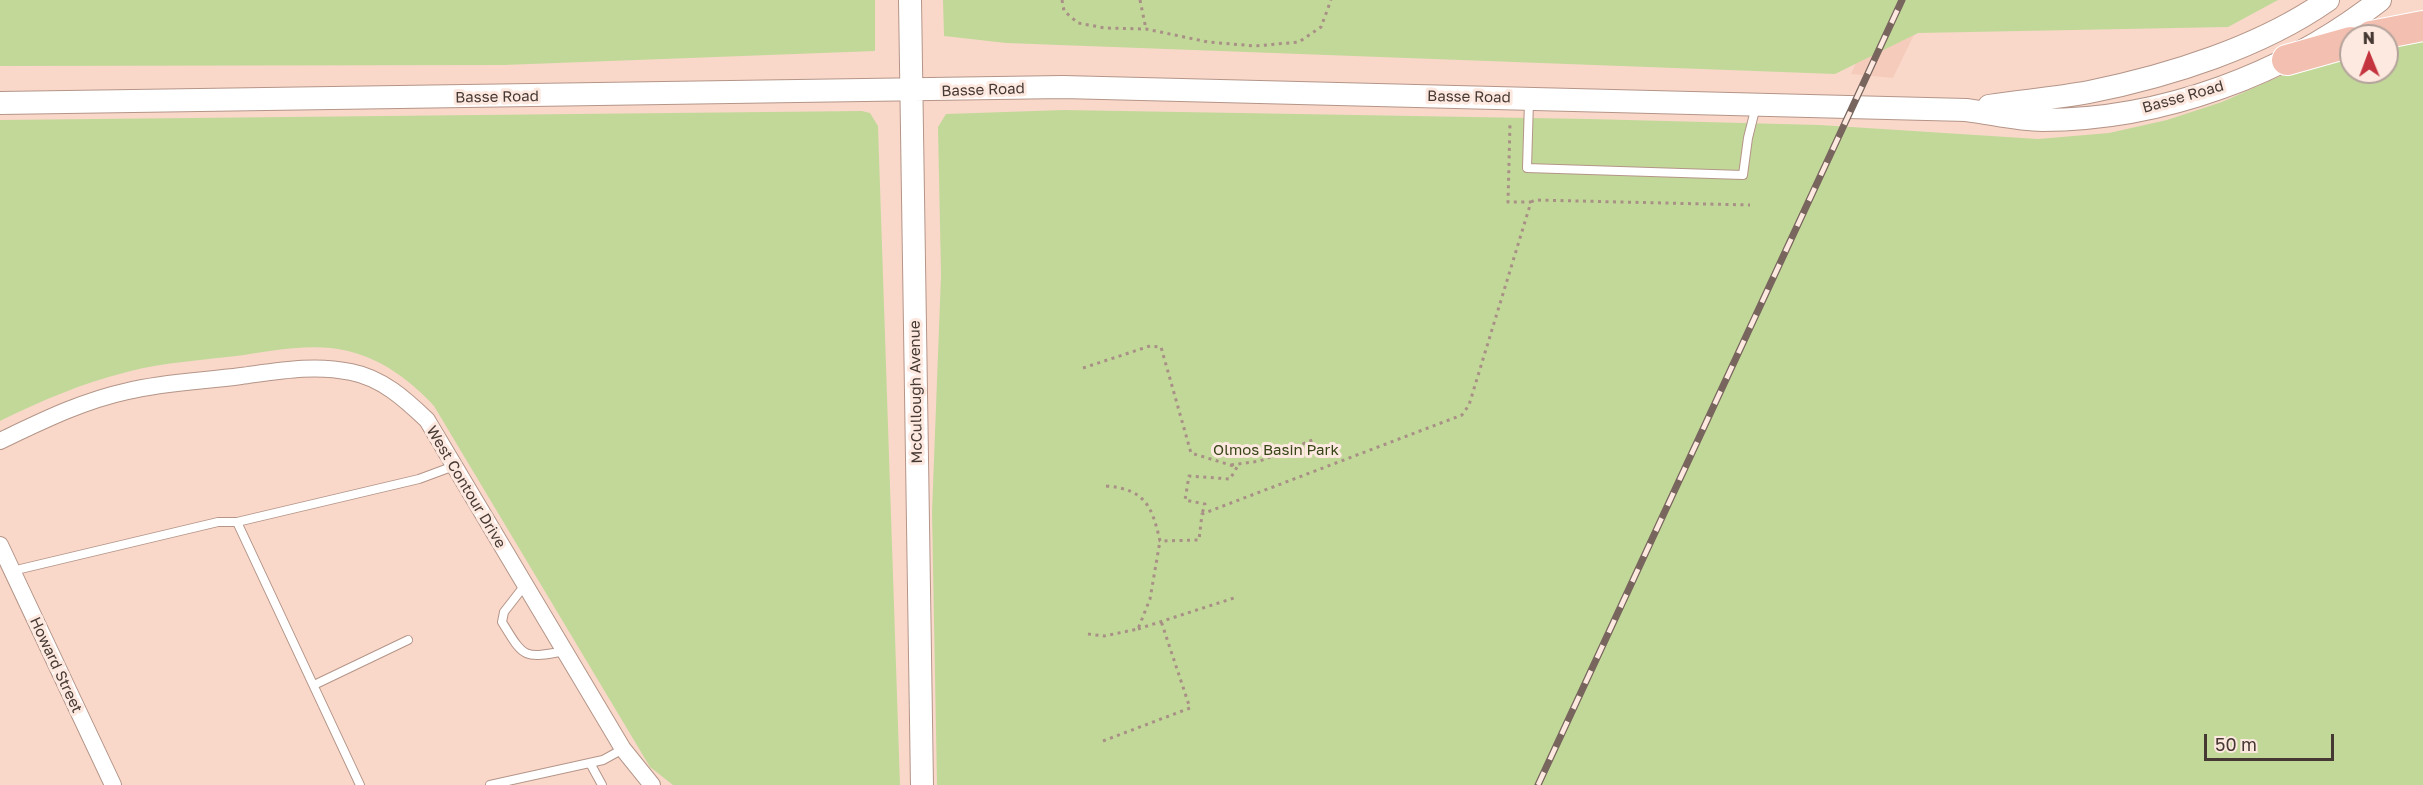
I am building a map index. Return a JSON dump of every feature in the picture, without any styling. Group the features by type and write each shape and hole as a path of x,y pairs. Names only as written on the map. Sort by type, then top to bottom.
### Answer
{"highway":[{"path":"2399,31 2423,26"},
{"path":"2287,60 2339,45"}],"main road":[{"name":"McCullough Avenue","path":"910,0 922,785"},
{"name":"Basse Road","path":"1966,110 2088,92 2176,71 2232,50 2307,14 2328,0"},
{"name":"Basse Road","path":"0,103 1063,87 1966,110 2040,120 2103,117 2154,107 2220,87 2287,60 2379,0"}],"street":[{"name":"West Contour Drive","path":"0,441 91,400 130,390 308,368 353,372 381,383 406,399 427,420 623,749 652,785"},
{"name":"Howard Street","path":"0,545 113,785"}],"lane":[{"path":"1530,98 1527,168 1743,175 1756,104"},
{"path":"12,571 218,522 237,522 419,479 454,466"},
{"path":"237,522 360,785"},
{"path":"525,585 504,612 502,622 508,632 519,650 528,656 565,651"},
{"path":"314,685 408,640"},
{"path":"490,785 603,760 623,749"},
{"path":"590,763 602,785"}],"path":[{"path":"1062,0 1064,11 1078,23 1105,28 1146,29 1208,42 1255,46 1299,42 1321,27 1331,0"},
{"path":"1140,0 1146,29"},
{"path":"1510,123 1509,202 1535,200 1749,205"},
{"path":"1202,514 1462,415 1469,405 1531,202"},
{"path":"1083,368 1150,346 1161,347 1191,453 1237,467 1230,479 1189,476 1185,500 1205,504 1199,540 1160,541"},
{"path":"1229,465 1260,461 1315,439"},
{"path":"1106,486 1124,487 1144,498 1155,518 1160,541 1150,599 1138,629"},
{"path":"1088,634 1104,636 1138,629 1237,597"},
{"path":"1103,741 1190,708 1161,621"}],"shaded area":[{"path":"1883,0 1931,0 1893,78 1851,74"}],"green space":[{"path":"0,0 875,0 875,51 504,65 0,66"},
{"path":"943,0 2278,0 2228,27 1918,33 1835,74 1006,43 944,36"},
{"name":"Olmos Basin Park","path":"2423,33 2423,785 937,785 932,512 941,275 938,127 946,114 1064,110 1589,119 1820,125 2038,139 2109,133 2167,120 2222,102 2294,70 2339,53 2339,84 2399,84 2399,38"},
{"path":"862,111 870,113 878,126 900,785 673,785 650,767 434,406 406,380 373,359 348,351 309,347 156,366 110,376 78,387 0,421 0,120"}],"railway":[{"path":"1538,785 1902,0"}]}
